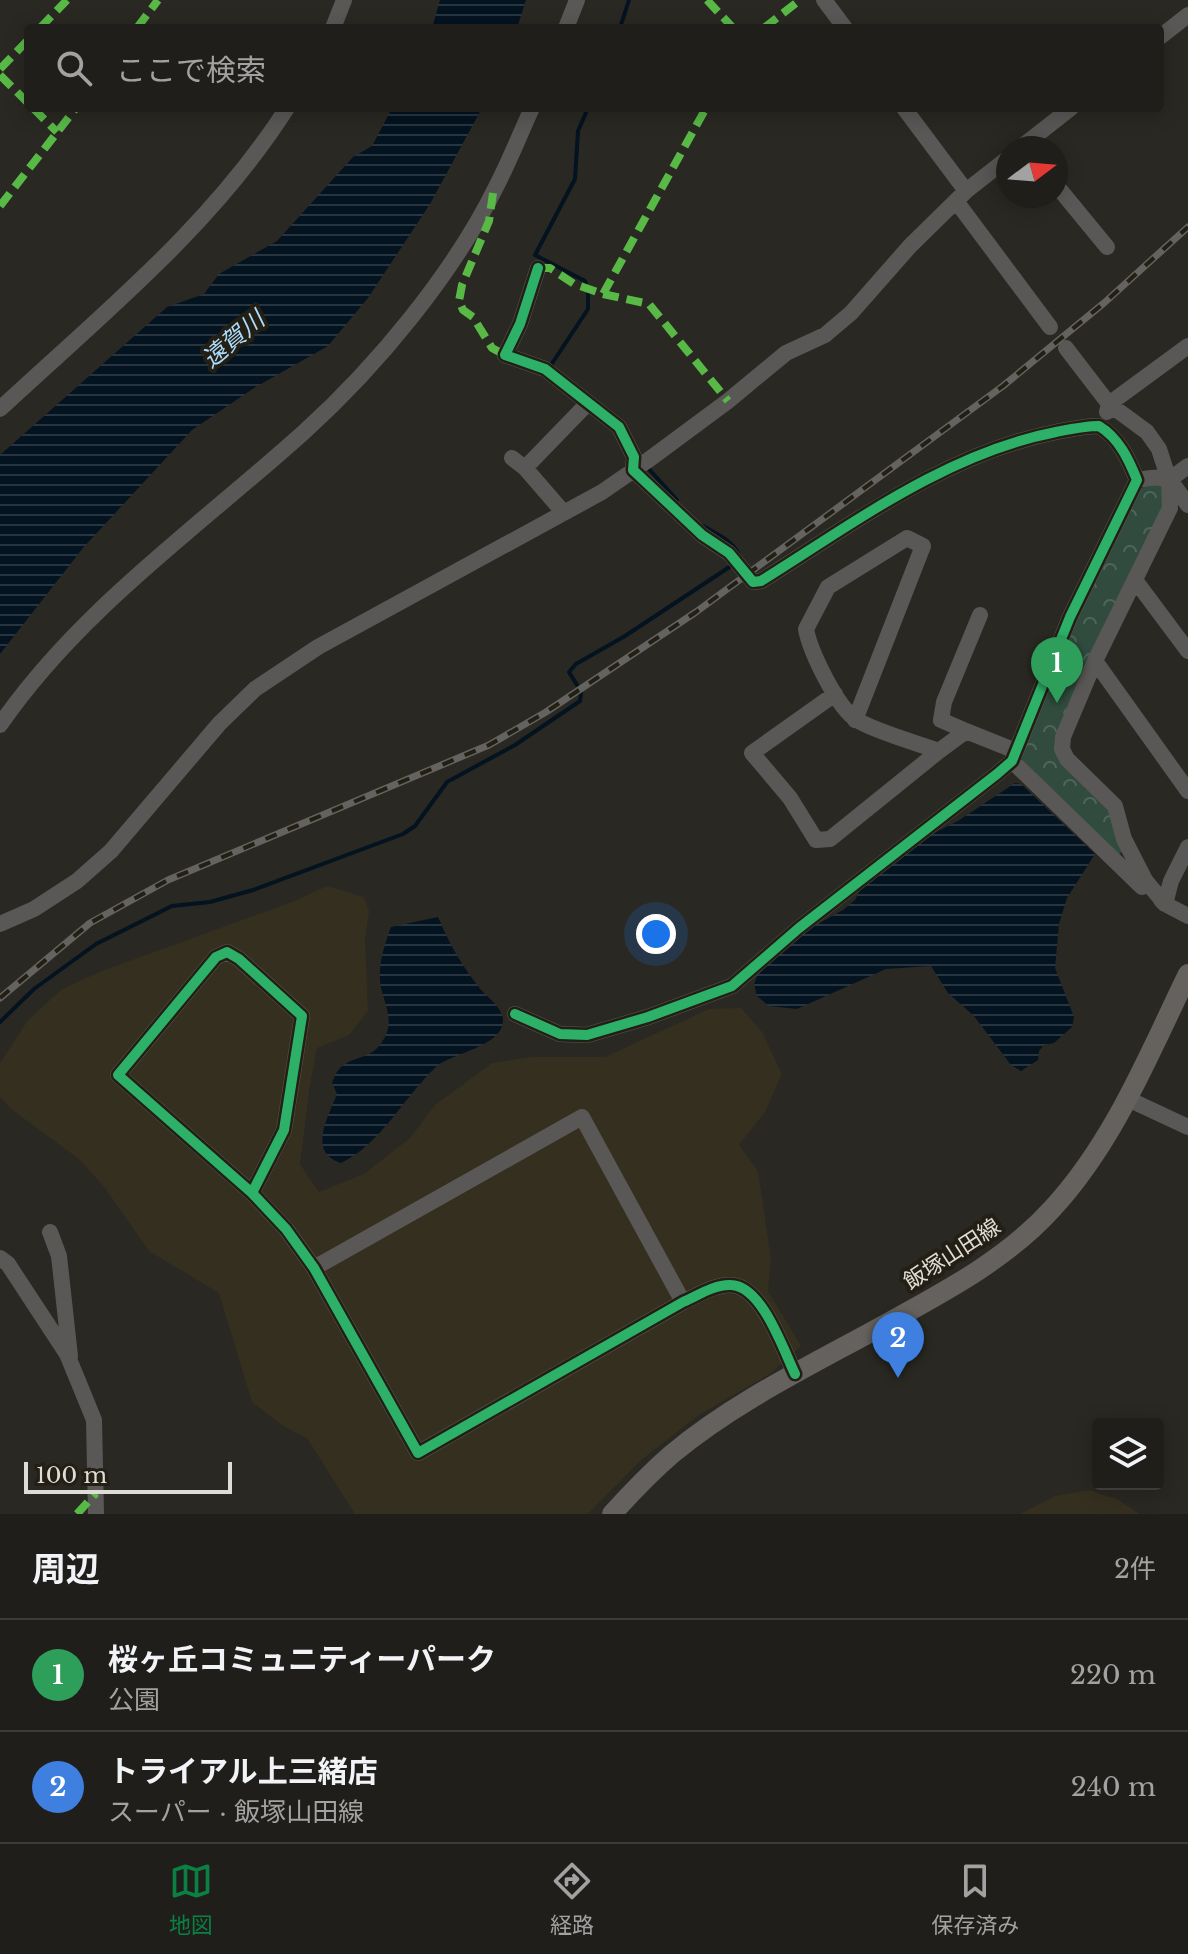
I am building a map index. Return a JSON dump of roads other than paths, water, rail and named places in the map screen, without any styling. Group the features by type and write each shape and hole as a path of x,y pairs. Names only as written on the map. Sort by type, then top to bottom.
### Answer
{"main road":[{"name":"飯塚山田線","path":"612,1514 674,1453 726,1416 795,1374 955,1286 1006,1251 1052,1209 1088,1163 1128,1099 1188,974"}],"street":[{"path":"335,24 344,0"},
{"path":"568,24 577,0"},
{"path":"824,0 842,24"},
{"path":"1164,34 1188,15"},
{"path":"0,409 140,283 202,219 264,144 284,112"},
{"path":"0,725 54,659 106,605 307,430 375,361 445,272 496,187 530,112"},
{"path":"907,112 1050,327"},
{"path":"1037,136 1066,112"},
{"path":"0,924 34,909 77,881 111,851 219,724 255,689 318,647 602,492 728,401 786,353 825,335 851,313 910,246 961,196 996,168"},
{"path":"1068,200 1107,247"},
{"path":"538,268 520,324 505,355 545,369 619,427 640,465 702,535 735,561 753,582 761,581 893,498 953,467 1037,436 1089,426 1102,428 1123,451 1137,480"},
{"path":"1102,428 1109,404 1188,346"},
{"path":"1066,348 1109,404 1147,432 1159,449 1169,480 1170,508 1095,661 1063,737 1062,749 1067,759 1115,806 1133,859 1165,904"},
{"path":"564,513 518,463 588,403"},
{"path":"1169,480 1188,466"},
{"path":"1137,480 1159,476 1169,480 1188,505"},
{"path":"515,1014 560,1034 587,1035 648,1017 732,986 799,928 1014,756 1070,617 1137,480"},
{"path":"855,720 923,546 907,538 828,587 806,629 809,647 835,694 855,720 939,751"},
{"path":"1135,580 1188,651"},
{"path":"980,615 944,702 941,720 1014,756 1141,886 1188,916"},
{"path":"1095,661 1188,791"},
{"path":"835,694 752,753 790,798 816,840 830,839 966,731"},
{"path":"1165,904 1171,881 1188,847"},
{"path":"252,1193 284,1130 302,1016 239,959 227,952 216,957 118,1075 252,1193 286,1229 314,1268 418,1453 683,1302 732,1284 751,1293 766,1313 795,1374"},
{"path":"1128,1099 1186,1122"},
{"path":"314,1268 582,1117 683,1302"},
{"path":"50,1232 59,1256 70,1363"},
{"path":"0,1258 8,1264 70,1363 94,1420 96,1514"}],"water":[{"path":"440,0 526,0 518,24 433,24"},
{"name":"遠賀川","path":"390,112 480,112 430,204 368,298 328,346 254,388 192,430 83,548 0,654 0,455 167,307 204,294 219,274 277,241 353,157 372,146"},
{"path":"1015,783 1021,784 1095,854 1067,898 1059,924 1055,968 1074,1017 1072,1027 1054,1043 1044,1045 1039,1051 1038,1060 1021,1071 1011,1065 974,1016 948,993 931,966 886,969 797,1009 769,1006 757,996 754,984 758,974 807,930 843,910 855,900 860,890 934,833"},
{"path":"438,917 463,965 501,1012 501,1029 486,1043 436,1067 380,1132 355,1155 341,1163 331,1158 322,1143 325,1123 337,1094 332,1083 342,1066 370,1054 386,1035 388,1015 380,973 391,927"}],"waterway":[{"path":"621,24 629,0"},
{"path":"586,112 578,131 575,179 535,255 586,284"},
{"path":"553,367 551,365 588,309 588,294"},
{"path":"648,468 677,500"},
{"path":"703,526 730,543 740,558"},
{"path":"577,685 569,672 576,664 625,636 734,564"},
{"path":"0,1022 34,989 96,944 172,906 210,902 253,890 403,834 415,826 447,782 515,745 580,701 581,693"}],"railway":[{"path":"0,998 90,923 168,880 489,745 546,712 696,612 1003,386 1104,303 1188,227"}],"place":[{"name":"桜ヶ丘コミュニティーパーク","path":"1057,703"},
{"name":"トライアル上三緒店","path":"898,1378"}]}
